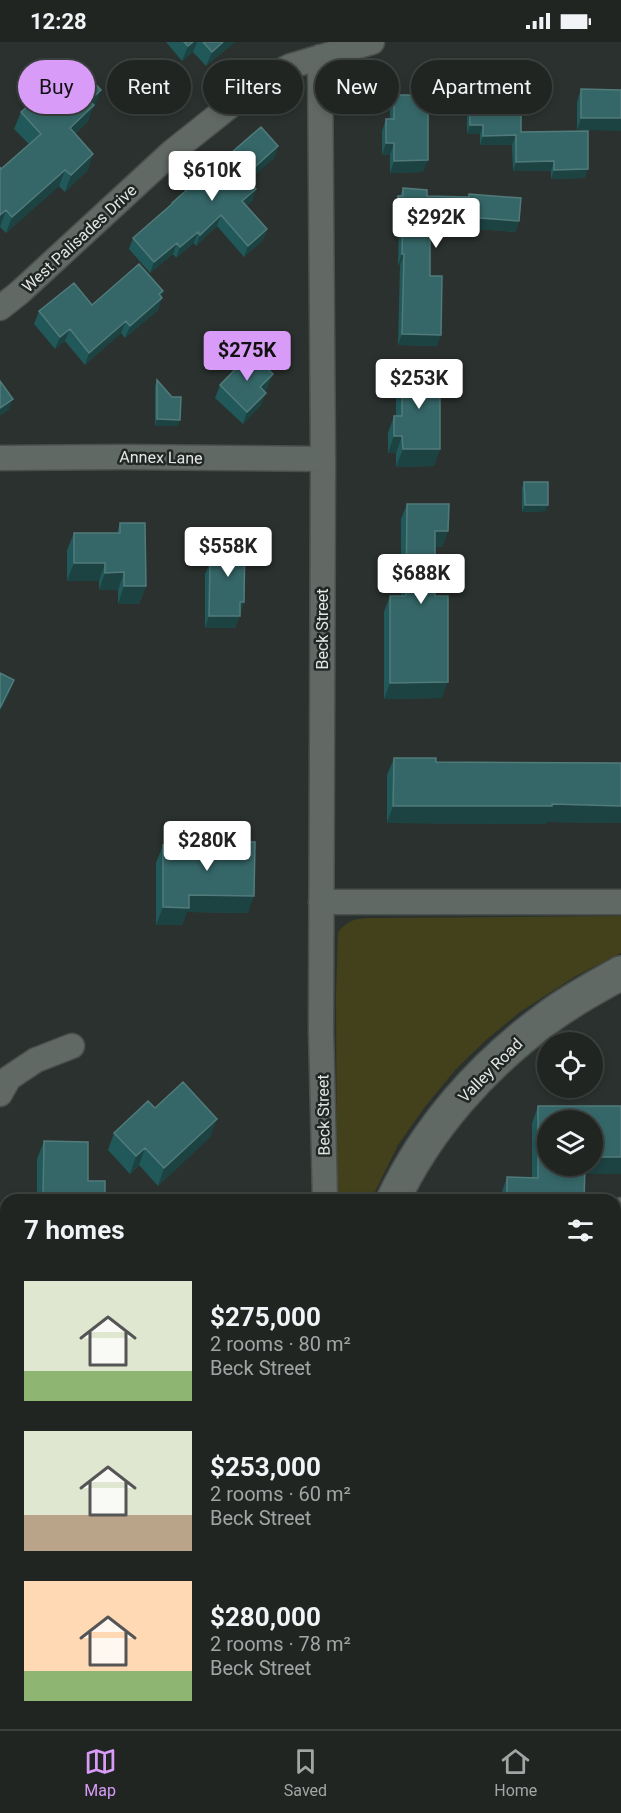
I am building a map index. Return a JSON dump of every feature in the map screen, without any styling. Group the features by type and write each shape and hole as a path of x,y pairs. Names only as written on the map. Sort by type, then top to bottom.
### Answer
{"main road":[{"name":"Valley Road","path":"396,1194 434,1131 467,1089 506,1051 547,1017 621,974"}],"street":[{"name":"West Palisades Drive","path":"0,308 172,152 264,78 291,66 372,42"},
{"name":"Beck Street","path":"320,57 323,459 321,1031 325,1194"},
{"name":"Annex Lane","path":"0,458 323,459"},
{"path":"321,902 621,902"},
{"path":"0,1094 9,1078 36,1060 72,1046"}],"shaded area":[{"path":"621,916 621,953 576,976 520,1012 456,1069 398,1145 374,1194 337,1194 338,932 352,921 369,918"}],"building":[{"path":"203,42 223,42 212,52"},
{"path":"95,84 101,90 95,96"},
{"path":"581,89 621,90 621,118 581,118"},
{"path":"399,95 411,95 411,114 428,114 428,160 394,161 394,143 386,143 386,119 394,119 394,114 399,114"},
{"path":"23,114 85,114 70,128 93,154 71,175 65,170 12,217 6,210 0,215 0,167 1,169 41,134"},
{"path":"470,114 521,114 521,132 588,131 588,169 554,170 554,161 516,162 516,135 483,136 483,125 470,125"},
{"path":"261,127 278,146 245,176 256,189 242,201 267,229 248,246 221,215 200,235 198,232 180,247 177,243 154,262 133,238"},
{"path":"403,188 427,190 427,196 469,197 469,194 521,198 519,221 438,215 437,225 430,225 430,276 442,276 441,335 402,334 403,212 398,212 398,196 403,196"},
{"path":"139,264 163,291 159,294 162,298 130,326 126,321 89,353 70,329 60,337 39,311 74,283 92,305"},
{"path":"251,353 273,374 260,387 266,393 247,412 220,385"},
{"path":"402,367 435,367 435,393 440,393 440,449 403,449 402,436 394,436 394,416 402,416"},
{"path":"157,380 172,397 181,397 180,420 157,419"},
{"path":"0,381 13,399 0,408"},
{"path":"524,482 548,482 548,505 525,505"},
{"path":"407,504 449,504 448,531 435,531 435,596 448,596 448,682 390,683 390,596 406,596"},
{"path":"120,523 145,523 146,586 124,586 124,572 105,573 105,563 74,563 74,533 120,533"},
{"path":"219,537 245,538 244,602 240,602 240,616 209,616 210,562 219,562"},
{"path":"0,673 14,680 0,708"},
{"path":"394,758 436,758 436,762 621,763 621,806 552,804 552,806 393,806"},
{"path":"222,841 255,842 254,896 189,895 189,908 163,907 163,845 222,846"},
{"path":"183,1082 217,1119 164,1168 145,1148 136,1156 114,1133 148,1101 155,1108"},
{"path":"538,1106 621,1106 621,1157 603,1157 603,1110 538,1110"},
{"path":"44,1141 88,1142 88,1181 105,1181 105,1194 43,1194"},
{"path":"585,1176 584,1194 507,1194 507,1177"}]}
